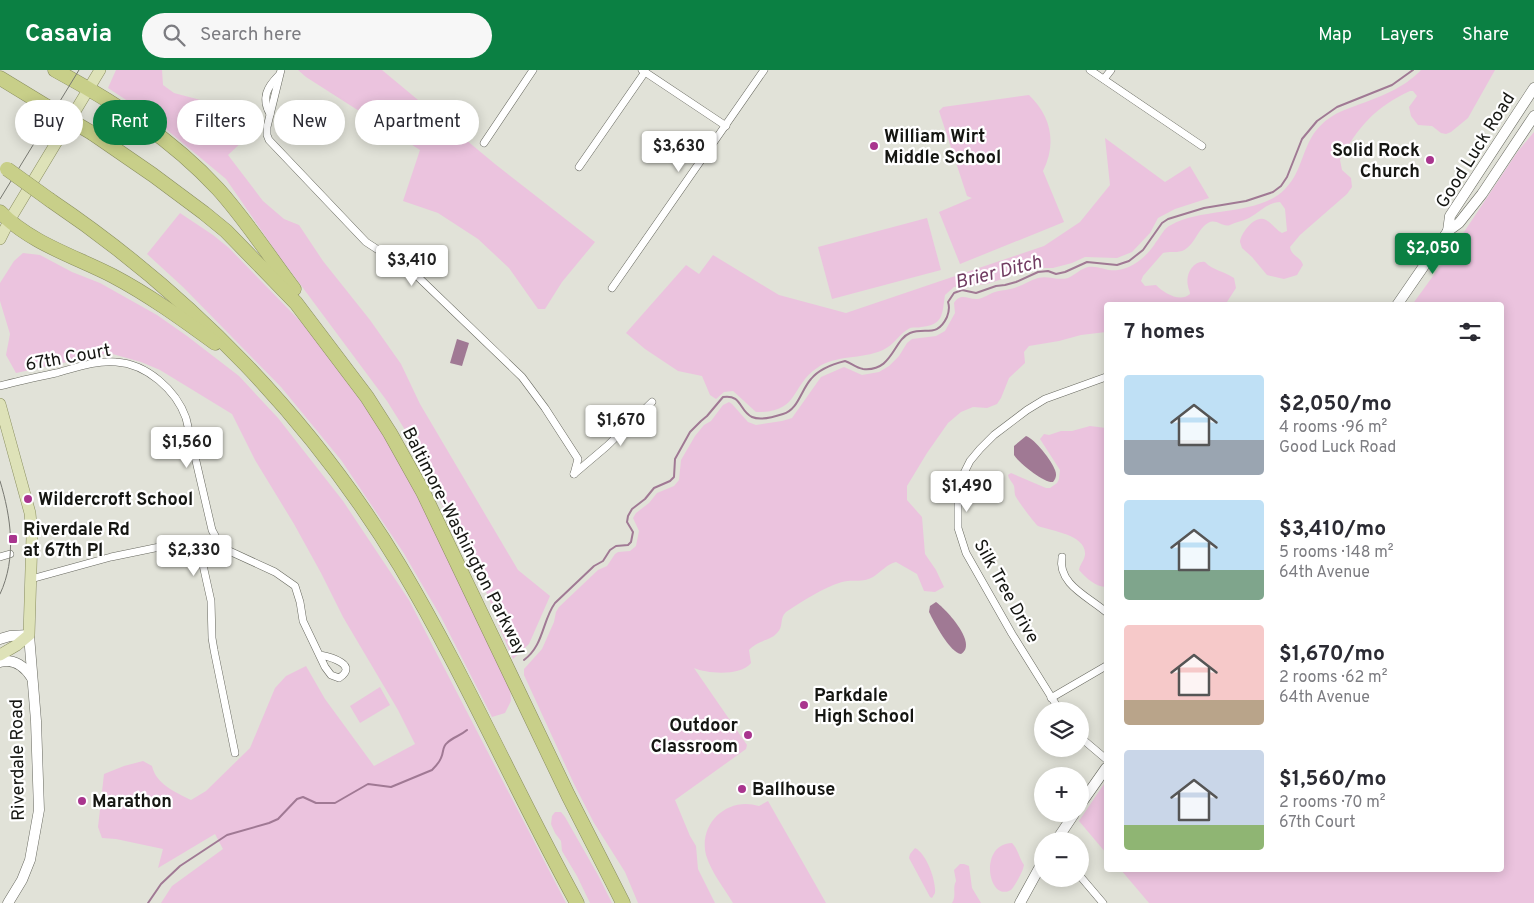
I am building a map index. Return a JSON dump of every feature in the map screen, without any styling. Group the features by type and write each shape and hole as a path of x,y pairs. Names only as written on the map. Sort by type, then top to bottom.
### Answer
{"highway":[{"path":"56,70 158,134 218,189 308,309 343,363"},
{"name":"Baltimore-Washington Parkway","path":"0,78 92,133 153,175 226,231 296,302 343,363 390,433 423,492 568,795 623,903"},
{"path":"4,167 114,245 169,290 202,320 270,392 318,448 398,564 442,642 577,903"},
{"path":"4,217 33,238 114,277 153,299 216,343 270,392"}],"main road":[{"path":"0,239 4,217 89,90 100,70"},
{"name":"Good Luck Road","path":"1448,231 1450,216 1534,88"},
{"name":"Good Luck Road","path":"1399,302 1448,231 1459,223 1482,194 1534,116"},
{"name":"Riverdale Road","path":"0,404 30,513 32,536 29,635 39,810 30,860 22,880 8,903"},
{"path":"0,639 10,636 29,635"},
{"path":"0,655 29,635"},
{"path":"0,662 16,663 24,668 33,680"},
{"path":"1089,792 1104,771"},
{"path":"1020,903 1034,878"}],"street":[{"path":"484,143 533,70"},
{"path":"612,288 764,70"},
{"path":"1090,70 1202,146"},
{"path":"1104,79 1111,70"},
{"path":"579,167 643,71 726,126"},
{"path":"281,72 266,94 265,104 270,114 267,126 269,140 366,242 424,282 522,377 578,459 574,474 607,446 652,402"},
{"name":"67th Court","path":"0,386 86,365 115,362 143,370 169,390 179,401 186,418 212,530 216,539 225,549 275,572 295,586 300,602 302,621 320,655"},
{"name":"Silk Tree Drive","path":"1054,702 966,552 960,537 957,520 958,496 962,478 970,462 994,435 1045,398 1104,378"},
{"path":"31,579 111,557 174,544 185,542 194,546 201,556 211,601 213,644 234,753"},
{"path":"0,557 10,554"},
{"path":"1062,557 1061,567 1068,581 1104,610"},
{"path":"1051,698 1104,667"},
{"path":"1089,745 1104,757"},
{"path":"1089,887 1103,903"}],"shaded area":[{"path":"116,70 162,70 163,85 174,93 200,100 177,100 177,138 167,130 167,100 126,100 108,88"},
{"path":"298,70 382,70 418,100 355,100 355,108 345,102 345,100 342,100"},
{"path":"1421,70 1495,70 1468,118 1446,134 1441,133 1432,126 1418,125 1411,116 1409,107 1417,96 1413,91 1387,104 1369,119 1340,160 1342,170 1351,178 1352,187 1347,194 1300,235 1290,247 1303,265 1297,275 1284,279 1267,275 1242,248 1240,242 1249,225 1257,220 1266,220 1282,233 1287,231 1285,209 1280,202 1264,208 1249,218 1227,226 1214,222 1208,223 1186,249 1179,252 1163,253 1143,276 1141,281 1145,286 1156,285 1172,296 1186,297 1190,294 1187,282 1191,269 1197,263 1205,262 1234,278 1236,288 1227,302 1104,302 1104,332 1029,346 1024,352 1025,363 1009,378 997,404 987,408 973,407 961,412 948,423 907,486 907,500 922,517 925,554 936,570 944,587 935,592 924,591 917,574 896,562 869,579 846,581 827,588 786,612 779,631 771,638 756,644 749,650 751,663 746,667 724,673 707,672 694,668 747,745 746,749 675,800 696,846 698,869 715,903 638,903 625,872 594,823 574,784 524,675 524,669 542,649 559,607 598,570 607,566 615,554 630,551 636,546 639,531 633,518 657,493 674,486 679,480 681,460 704,425 711,421 723,405 729,402 748,422 756,425 792,418 821,377 844,367 862,375 879,372 889,366 899,356 907,343 912,339 936,336 945,331 955,313 954,303 959,298 980,298 1042,277 1068,278 1088,267 1114,270 1124,269 1135,264 1145,256 1164,230 1171,225 1184,219 1246,208 1274,198 1292,180 1309,143 1321,125 1340,112 1382,96 1414,77"},
{"path":"1029,95 1042,112 1050,130 1050,150 1043,171 1064,222 960,264 939,212 972,198 967,196 939,111 943,107"},
{"path":"1534,132 1534,903 1149,903 1123,872 1504,872 1504,302 1414,302 1454,247 1518,151"},
{"path":"1105,138 1165,182 1190,166 1209,198 1175,209 1158,218 1150,233 1132,252 1117,258 1085,257 1053,268 1035,268 987,284 954,287 945,295 941,317 934,324 910,328 883,350 833,361 817,368 808,375 788,403 780,408 756,412 733,391 724,392 716,399 710,395 702,376 678,371 645,349 626,333 686,265 699,274 713,255 779,295 846,313 1044,246 1080,222 1110,185"},
{"path":"185,145 239,145 228,155 263,201 284,219 299,225 323,261 370,320 401,364 420,404 518,570 550,596 529,644 513,659 488,595 476,578 412,441 387,401 277,253 226,179"},
{"path":"412,145 472,145 595,242 562,282 545,309 538,309 509,268 478,239 438,213 403,201 420,150"},
{"path":"180,213 229,248 302,323 382,432 412,484 510,688 511,701 505,713 492,717 441,617 403,552 341,460 281,387 183,287 147,254"},
{"path":"927,218 941,270 832,299 818,247"},
{"path":"23,253 40,255 72,272 100,283 157,315 239,376 278,418 343,501 409,600 566,903 161,903 172,886 223,849 215,834 158,868 163,849 116,839 102,838 98,827 104,774 143,761 152,766 162,783 191,800 206,791 250,748 275,688 286,676 306,666 325,699 374,766 415,744 398,710 343,617 294,524 255,460 232,414 160,370 141,362 109,353 16,373 6,355 10,334 0,301 0,283 14,261"},
{"path":"457,339 469,343 462,366 450,363"},
{"path":"1090,426 1104,428 1104,587 1095,584 1079,570 1085,555 1084,548 1075,538 1036,524 1016,497 1014,486 1008,475 1011,473 1050,488 1057,483 1060,470 1040,439 1044,434 1049,435 1061,431 1072,431"},
{"path":"1026,436 1043,451 1053,466 1056,473 1053,482 1032,472 1014,455 1014,446"},
{"path":"936,602 953,619 963,635 966,643 965,649 961,654 947,643 929,612 930,606"},
{"path":"380,687 390,705 360,723 350,706"},
{"path":"1104,784 1104,851 1080,822 1089,822 1089,806"},
{"path":"768,801 826,903 733,903 714,874 706,855 705,843 711,823 726,809 747,804 759,806"},
{"path":"555,812 561,812 565,817 612,903 590,903 562,851 561,841 551,824 552,816"},
{"path":"1012,843 1024,865 1015,885 1011,890 1003,892 992,881 990,872 991,862 994,853 1001,846"},
{"path":"915,848 927,862 932,875 935,893 932,898 909,858"},
{"path":"960,864 969,866 972,888 981,903 952,903 956,881 954,870"}],"waterway":[{"name":"Brier Ditch","path":"524,660 531,654 539,640 547,617 555,603 594,566 603,561 610,550 616,546 628,545 631,542 633,532 627,522 632,509 645,499 654,488 670,481 674,477 675,459 690,432 723,397 734,398 748,414 759,419 783,414 796,404 814,375 831,365 845,361 863,369 873,369 887,361 904,337 910,333 931,331 939,328 947,317 949,310 948,302 954,293 962,290 976,293 1016,282 1038,272 1048,271 1056,274 1065,272 1087,262 1117,265 1129,261 1143,250 1162,223 1168,219 1204,208 1246,201 1273,192 1281,186 1287,177 1302,139 1317,121 1337,107 1392,85 1413,70"},
{"name":"Brier Ditch","path":"148,903 161,884 180,866 227,835 278,819 297,799 303,797 316,803 335,803 368,784 391,787 432,770 440,760 445,745 467,730"}],"tram line":[{"path":"0,199 79,70"},
{"path":"0,481 7,509 10,538 9,566 0,594"}],"place":[{"name":"William Wirt Middle School","path":"874,146"},
{"name":"Solid Rock Church","path":"1430,160"},
{"name":"Wildercroft School","path":"28,499"},
{"name":"Riverdale Rd at 67th Pl","path":"13,539"},
{"name":"Parkdale High School","path":"804,705"},
{"name":"Outdoor Classroom","path":"748,735"},
{"name":"Ballhouse","path":"742,789"},
{"name":"Marathon","path":"82,801"}]}
